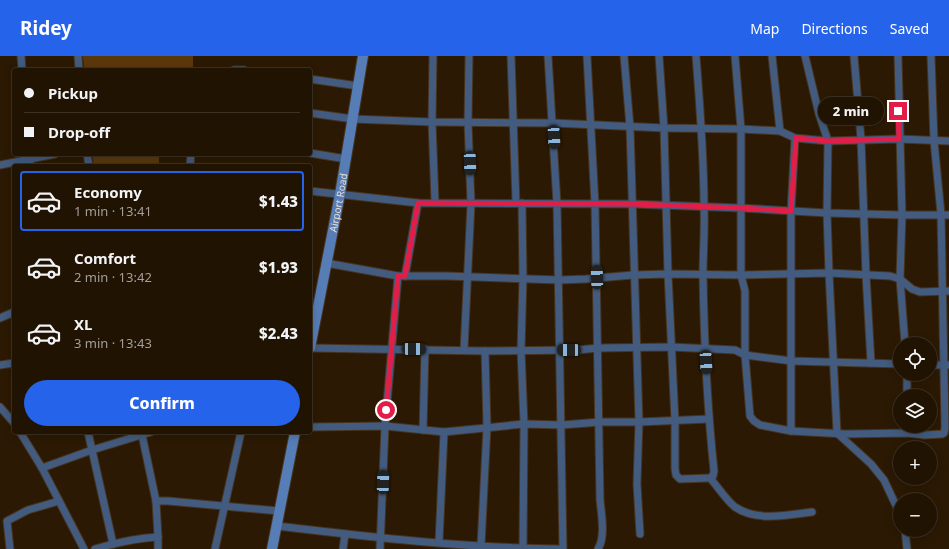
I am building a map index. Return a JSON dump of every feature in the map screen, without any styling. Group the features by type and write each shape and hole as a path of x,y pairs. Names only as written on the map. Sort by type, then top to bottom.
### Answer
{"main road":[{"name":"Airport Road","path":"312,337 354,119 363,56"},
{"path":"272,549 295,434"}],"street":[{"path":"21,56 22,68"},
{"path":"78,56 79,68"},
{"path":"433,56 432,122 435,202"},
{"path":"464,350 471,204 468,122 469,56"},
{"path":"511,56 523,278 521,350 524,424 523,549"},
{"path":"548,56 557,204 563,549"},
{"path":"587,56 595,204 597,277 600,499 602,532 598,549"},
{"path":"624,56 630,127 639,422 637,484 640,534"},
{"path":"659,56 664,128 668,274 675,421 675,469 678,478 686,480 710,478 713,476 714,471 705,348 703,274 704,207 701,127 696,56"},
{"path":"736,56 741,129 741,275 745,291 745,355 750,416 760,425 791,431 836,433 893,431"},
{"path":"772,56 780,131"},
{"path":"805,56 819,114 828,141 827,213 836,433 871,464 884,480 893,499"},
{"path":"854,56 861,139 871,363"},
{"path":"898,56 902,215 900,279 904,337"},
{"path":"919,433 926,435 942,434 944,433 945,428 945,290 941,214 934,141 931,56"},
{"path":"312,79 358,86"},
{"path":"312,113 354,119 432,122 553,123 630,127 701,127 780,131 796,138 828,141 899,139 949,142"},
{"path":"791,431 791,211 796,138"},
{"path":"312,153 346,158"},
{"path":"0,165 47,156"},
{"path":"312,191 418,203 632,204 827,213 949,215"},
{"path":"380,549 385,426 391,349 402,276 418,203"},
{"path":"326,263 402,276 559,280 668,274 741,275 829,273 890,276 900,279 912,289 920,292 945,290"},
{"path":"0,318 12,313"},
{"path":"312,348 485,351 671,347 735,350 745,355 792,361 893,364"},
{"path":"423,430 425,349"},
{"path":"485,351 487,427 485,547"},
{"path":"0,366 12,363"},
{"path":"0,407 12,421"},
{"path":"312,427 385,426 444,432 524,424 562,425 600,422 709,419"},
{"path":"439,542 444,432"},
{"path":"21,434 42,468 84,549"},
{"path":"88,434 113,544"},
{"path":"215,549 241,434"},
{"path":"42,468 92,450 142,435 156,501 158,549"},
{"path":"710,478 734,506 742,511 769,516 783,516 812,512"},
{"path":"10,549 7,521 28,510 59,501"},
{"path":"156,501 279,511"},
{"path":"277,526 380,538 439,542 450,546 559,549"},
{"path":"343,549 345,534"},
{"path":"95,549 140,538 158,537"},
{"path":"906,537 907,549"}],"shaded area":[{"path":"83,56 193,56 193,68 84,68"},
{"path":"92,156 159,156 159,164 94,164"}],"route":[{"path":"386,410 398,276 405,276 418,203 632,204 791,211 796,138 828,141 899,139 898,111"}]}
